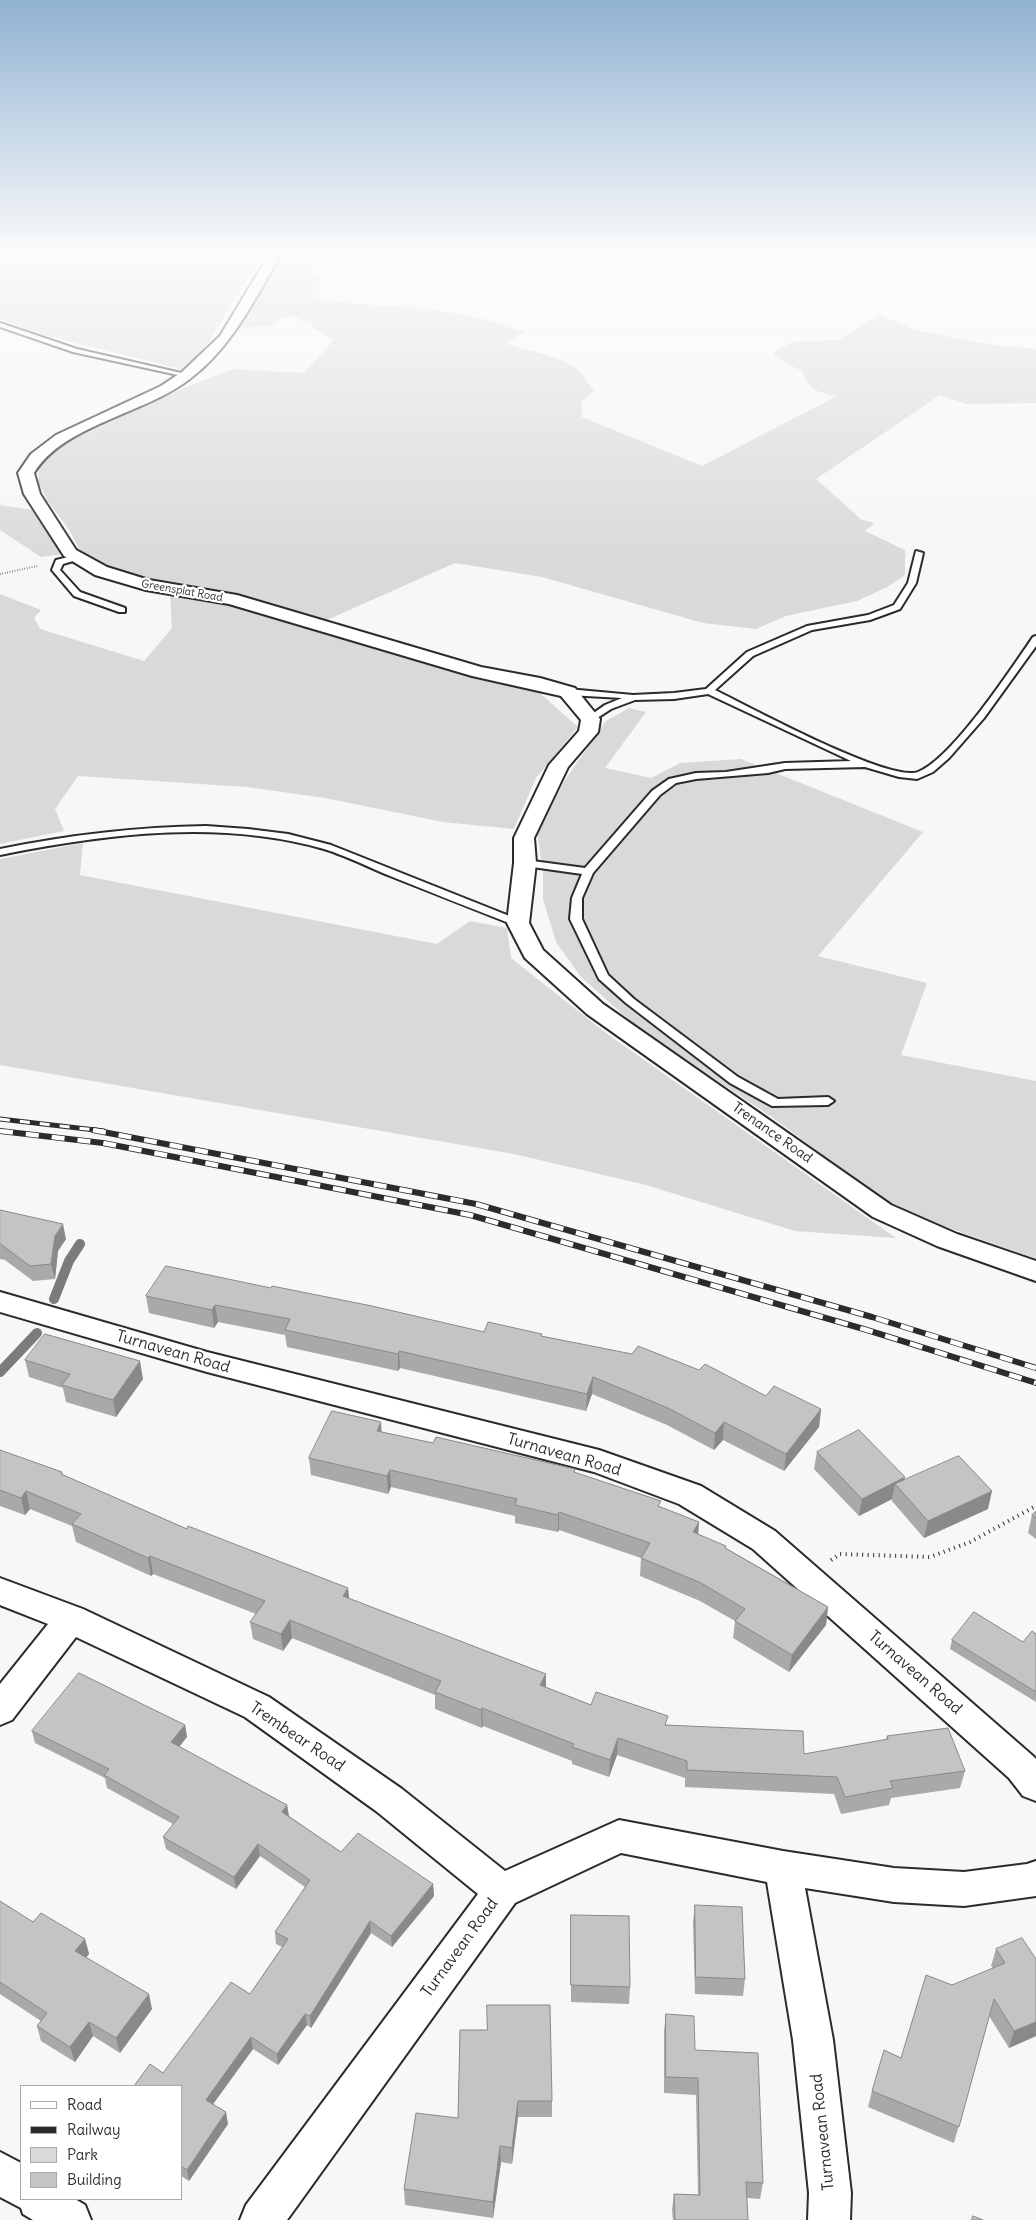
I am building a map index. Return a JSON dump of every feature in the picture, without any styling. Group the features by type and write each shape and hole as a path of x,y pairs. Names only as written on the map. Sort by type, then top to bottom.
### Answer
{"street":[{"name":"Greensplat Road","path":"206,357 187,375 166,389 61,438 36,456 26,473 32,494 70,553 101,570 146,586 231,599 478,672 540,684 568,692"},
{"path":"518,923 525,863 524,838 559,765 588,732 591,718 568,692"},
{"name":"Trenance Road","path":"518,923 533,954 595,1009 882,1211 947,1240 1036,1271"},
{"name":"Turnavean Road","path":"0,1302 207,1362 599,1462 690,1495 764,1540 1021,1767 1036,1785"},
{"name":"Trembear Road","path":"0,1590 71,1619 257,1707 389,1800 502,1890"},
{"path":"0,1710 71,1619"},
{"name":"Turnavean Road","path":"262,2220 502,1890 619,1836 783,1868 894,1885 964,1889 1031,1881 1036,1878"},
{"name":"Turnavean Road","path":"783,1868 813,2040 830,2193 829,2220"},
{"path":"0,2173 20,2186"},
{"path":"40,2200 70,2220"}],"lane":[{"path":"101,357 187,375"},
{"path":"709,691 750,654 810,628 870,617 897,607 912,584 919,553"},
{"path":"77,557 59,562 56,570 77,594 122,610"},
{"path":"568,692 634,697 674,696 709,691 866,764 888,772 917,776 934,768 991,704 1036,640"},
{"path":"591,718 608,707 634,697"},
{"path":"828,1102 776,1103 734,1080 603,977 583,939 576,919 577,898 588,872 656,793 673,781 696,776 726,775 784,766 866,764"},
{"path":"0,852 34,844 119,833 243,830 285,836 328,847 518,923"},
{"path":"525,863 588,872"}],"path":[{"path":"0,574 59,562"},
{"path":"806,1577 840,1554 930,1557 970,1542 1036,1506"}],"green space":[{"path":"131,357 196,357 185,370"},
{"path":"319,357 553,357 580,372 594,391 581,402 582,417 702,466 837,396 819,392 809,385 802,371 777,357 1036,357 1036,403 966,404 940,395 816,479 862,520 875,523 865,531 905,550 905,575 887,587 857,601 786,616 756,629 703,623 542,577 455,563 327,620 205,588 149,580 109,567 81,553 70,531 47,500 38,482 39,467 50,453 68,442 181,389 233,369 304,373"},
{"path":"0,505 32,510 64,554 41,557 0,530"},
{"path":"0,594 41,610 34,618 40,629 144,661 172,628 170,595 205,599 499,682 533,687 578,727 536,778 514,829 443,822 325,798 247,787 78,776 55,809 64,831 0,844"},
{"path":"629,708 646,712 605,768 651,778 680,763 741,759 923,832 818,956 927,983 901,1055 1036,1081 1036,1259 941,1225 879,1197 773,1118 635,1025 581,977 556,942 543,899 543,872 537,832 565,780 606,721"},
{"path":"83,843 80,875 437,944 470,921 507,928 511,958 606,1033 896,1238 795,1231 646,1185 514,1154 0,1065 0,859"}],"building":[{"path":"0,1210 63,1224 55,1236 51,1264 30,1266 0,1244"},
{"path":"166,1266 271,1288 272,1286 372,1306 484,1332 488,1322 542,1334 541,1336 632,1354 638,1346 699,1370 705,1364 766,1396 774,1386 821,1409 786,1454 724,1422 715,1433 668,1408 593,1377 587,1394 399,1351 398,1354 285,1330 290,1319 215,1305 212,1310 146,1296"},
{"path":"45,1334 140,1361 113,1400 62,1385 70,1374 25,1360"},
{"path":"332,1411 381,1422 377,1431 433,1443 436,1437 575,1469 574,1472 661,1501 658,1506 699,1522 693,1532 726,1546 725,1548 828,1607 792,1655 735,1621 745,1609 701,1583 641,1558 650,1543 559,1512 558,1515 515,1505 517,1499 390,1470 387,1476 309,1458"},
{"path":"859,1430 905,1477 862,1499 817,1452"},
{"path":"0,1450 62,1472 61,1474 187,1529 188,1526 348,1588 343,1596 546,1674 540,1685 591,1705 596,1692 668,1716 665,1725 803,1731 804,1754 888,1739 887,1736 948,1728 965,1771 890,1781 893,1788 845,1797 837,1777 687,1770 687,1761 618,1738 610,1760 572,1747 574,1744 482,1708 481,1710 435,1692 441,1681 290,1620 281,1634 250,1622 265,1601 150,1556 148,1558 72,1524 81,1514 26,1491 21,1498 0,1490"},
{"path":"959,1456 992,1491 928,1521 895,1484"},
{"path":"974,1612 1023,1642 1032,1631 1036,1634 1036,1692 952,1640"},
{"path":"79,1673 185,1725 171,1742 287,1805 282,1812 341,1852 358,1833 433,1884 391,1936 370,1921 310,2016 305,2014 277,2054 251,2037 206,2100 226,2112 187,2170 182,2167 182,2085 135,2085 150,2064 163,2073 231,1982 250,1994 288,1939 275,1932 310,1880 258,1844 234,1877 163,1837 179,1817 104,1775 109,1769 32,1731"},
{"path":"0,1901 33,1922 41,1913 85,1939 75,1951 149,1994 116,2038 89,2022 70,2047 37,2026 47,2013 0,1982"},
{"path":"695,1905 742,1907 745,1979 696,1977"},
{"path":"571,1915 629,1916 630,1987 571,1985"},
{"path":"1022,1938 1036,1959 1036,2022 1014,2031 994,1999 959,2127 872,2091 884,2050 901,2058 926,1975 952,1985 1005,1963 996,1949"},
{"path":"487,2005 550,2005 552,2101 518,2101 512,2148 500,2146 493,2202 404,2189 416,2113 458,2118 460,2030 487,2030"},
{"path":"666,2014 694,2016 695,2050 758,2053 763,2183 746,2182 748,2220 675,2220 674,2194 700,2195 698,2078 666,2077"},
{"path":"973,2216 983,2220 972,2220"}],"waterway":[{"path":"54,1299 69,1261 80,1244"},
{"path":"0,1372 37,1333"}],"railway":[{"path":"0,1119 104,1131"},
{"path":"93,1130 476,1204 872,1317 1036,1368"},
{"path":"2,1131 0,1131 103,1143 470,1215 867,1330 1036,1383"}]}
